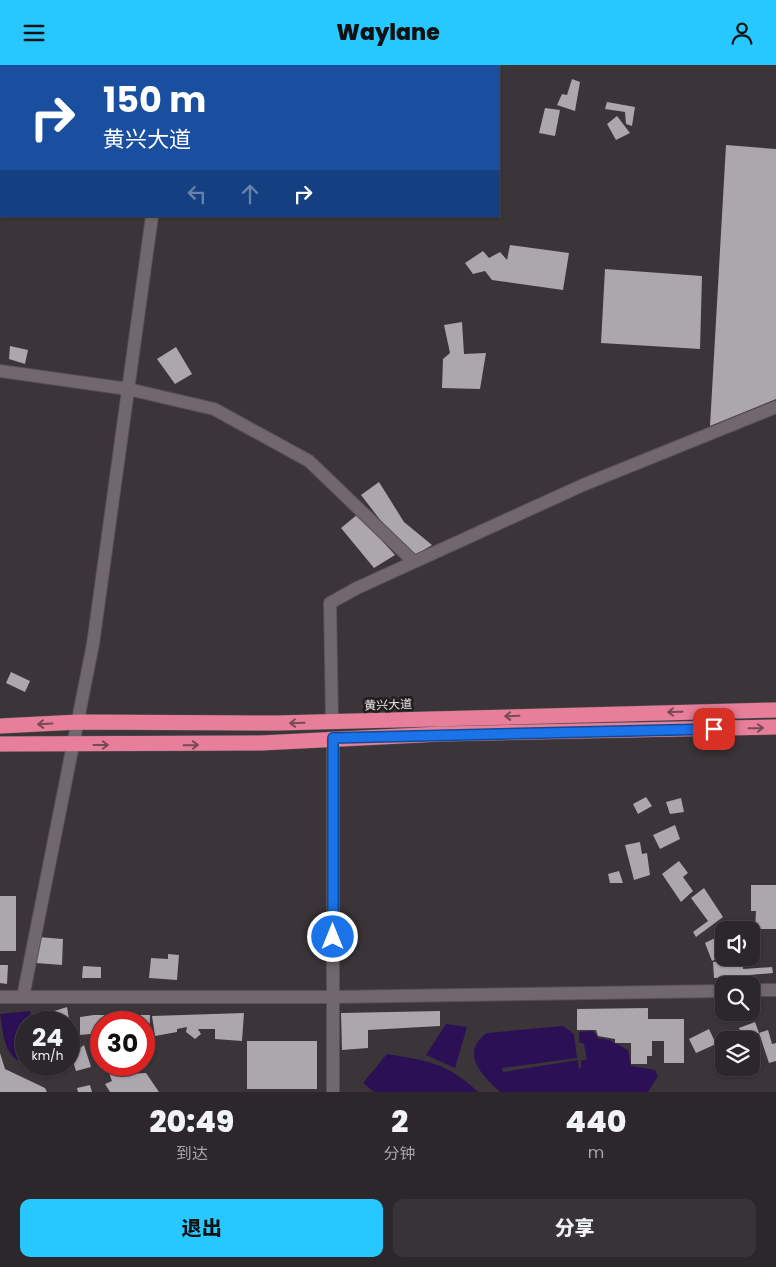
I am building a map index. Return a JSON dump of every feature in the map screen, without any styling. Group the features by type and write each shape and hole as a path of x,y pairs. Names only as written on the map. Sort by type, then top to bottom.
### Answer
{"highway":[{"name":"黄兴大道","path":"0,726 79,722 332,721 776,710"},
{"path":"166,723 158,727 155,734 158,742 167,745"},
{"path":"0,744 167,745 261,743 333,738 776,727"}],"street":[{"path":"23,997 93,644 152,217"},
{"path":"0,371 128,389 214,409 309,461 414,562"},
{"path":"332,721 330,603 357,587 583,485 776,407"},
{"path":"333,738 333,1092"},
{"path":"760,990 776,990"},
{"path":"0,997 333,997 715,991"}],"shaded area":[{"path":"15,1012 15,1058 6,1045 0,1014"},
{"path":"446,1024 467,1027 455,1068 426,1055"},
{"path":"563,1026 574,1034 577,1058 502,1068 503,1072 578,1060 579,1069 581,1068 581,1061 587,1059 584,1044 579,1042 579,1032 593,1031 598,1038 609,1040 628,1050 631,1066 655,1070 658,1076 648,1092 500,1092 481,1072 474,1057 479,1041 487,1033"},
{"path":"387,1054 436,1064 456,1074 478,1092 374,1092 363,1083"}],"building":[{"path":"572,79 580,82 575,111 557,105 562,94 567,95"},
{"path":"607,102 635,107 632,126 626,124 625,112 605,109"},
{"path":"545,108 560,110 555,136 539,133"},
{"path":"617,116 630,133 616,140 607,124"},
{"path":"726,145 776,149 776,399 710,426"},
{"path":"510,245 569,253 563,290 492,280 485,271 473,274 465,263 483,251 489,258 500,252 507,260"},
{"path":"605,269 702,276 700,349 601,343"},
{"path":"462,322 464,354 486,353 480,389 442,388 443,359 450,353 444,325"},
{"path":"10,346 28,350 25,364 9,359"},
{"path":"176,347 192,374 175,384 157,359"},
{"path":"379,482 404,522 432,545 414,556 388,530 361,495"},
{"path":"358,514 395,555 374,568 341,528"},
{"path":"11,672 30,681 25,692 6,683"},
{"path":"646,797 652,806 638,814 633,804"},
{"path":"681,798 684,812 670,814 666,802"},
{"path":"675,825 680,839 660,849 653,835"},
{"path":"640,842 642,854 647,853 650,875 634,880 625,845"},
{"path":"679,861 688,873 683,877 693,891 681,902 662,874"},
{"path":"619,871 623,883 610,883 608,874"},
{"path":"751,885 776,885 776,929 760,929 760,921 755,921 756,911 751,911"},
{"path":"704,888 723,917 715,921 696,937 693,932 708,921 691,898"},
{"path":"0,896 16,896 16,951 0,951"},
{"path":"38,937 63,939 62,965 36,963"},
{"path":"715,938 715,960 712,961 705,943"},
{"path":"168,954 179,955 177,980 149,978 151,958 168,959"},
{"path":"713,962 715,962 715,966 743,966 743,969 772,967 773,973 715,976 714,978"},
{"path":"0,965 8,965 7,984 0,983"},
{"path":"83,966 101,967 101,978 82,978"},
{"path":"67,1007 68,1011 54,1011"},
{"path":"648,1008 648,1019 684,1019 684,1063 664,1063 664,1041 652,1041 652,1056 647,1056 647,1064 631,1064 631,1043 615,1043 615,1039 598,1036 596,1030 577,1030 577,1009"},
{"path":"440,1011 440,1026 368,1030 368,1048 342,1050 341,1013"},
{"path":"244,1013 242,1041 215,1039 215,1029 198,1029 201,1034 195,1039 186,1032 187,1027 177,1029 177,1032 155,1036 155,1016"},
{"path":"90,1016 90,1034 80,1035 80,1017"},
{"path":"755,1022 758,1031 740,1031 739,1028"},
{"path":"709,1029 715,1044 696,1053 689,1039"},
{"path":"768,1030 772,1044 776,1043 776,1061 769,1063 760,1033"},
{"path":"247,1041 317,1041 317,1089 247,1089"},
{"path":"84,1045 90,1067 80,1070 80,1048"},
{"path":"0,1053 5,1069 15,1074 15,1076 20,1076 45,1088 47,1092 0,1092"},
{"path":"110,1076 148,1076 159,1092 110,1092 105,1084 112,1081"},
{"path":"90,1085 92,1092 78,1092 77,1088"}],"route":[{"path":"333,937 333,738 714,729"}]}
